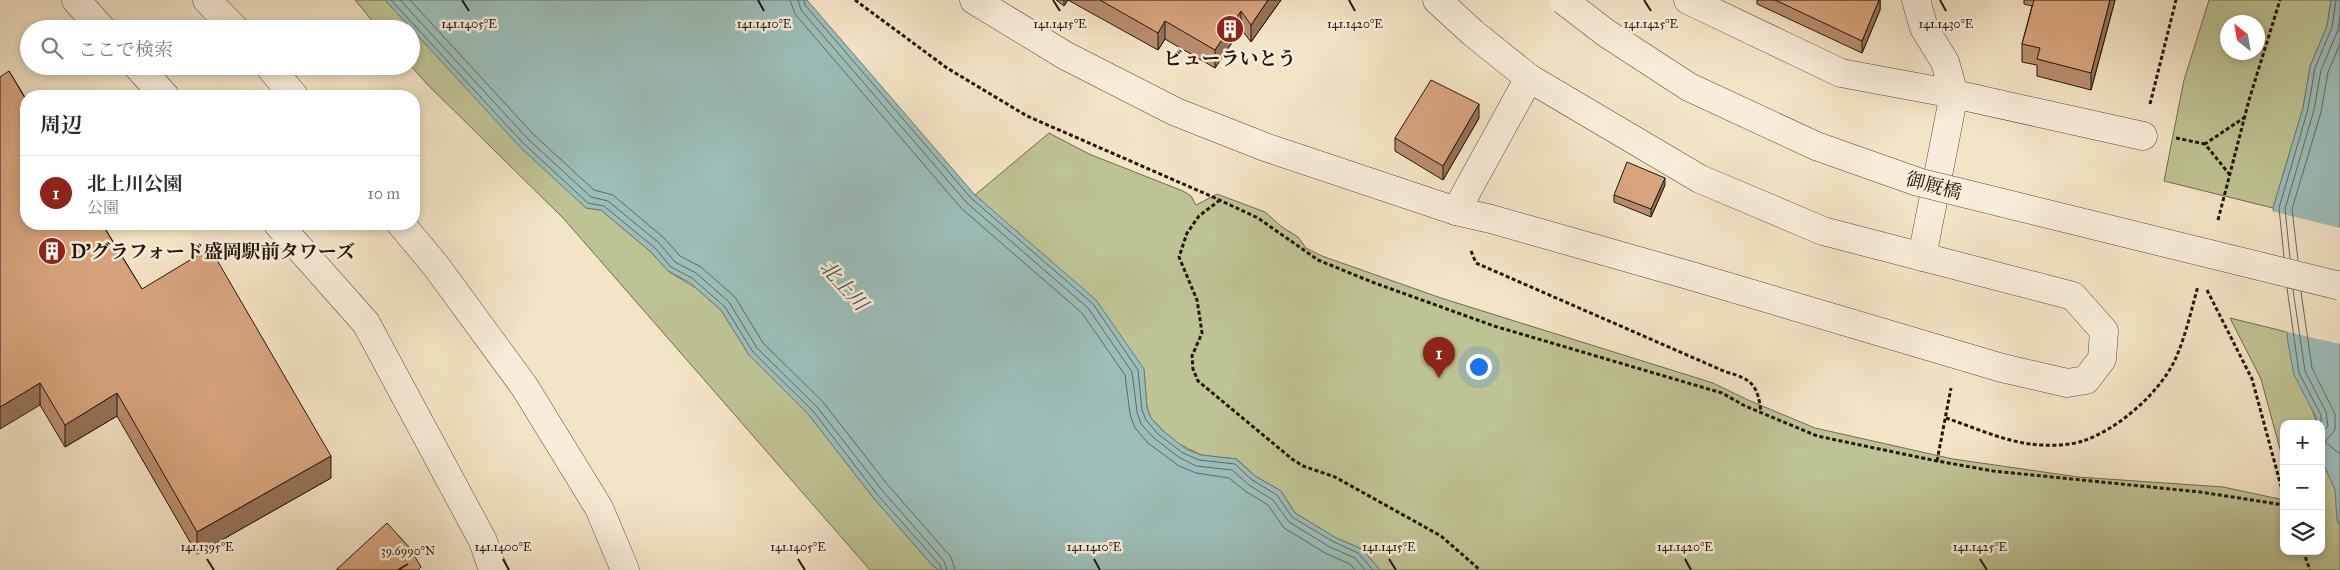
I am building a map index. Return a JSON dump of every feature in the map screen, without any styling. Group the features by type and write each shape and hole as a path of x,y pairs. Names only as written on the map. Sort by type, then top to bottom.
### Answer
{"street":[{"path":"76,0 94,20"},
{"path":"207,0 226,20"},
{"path":"974,0 1066,56 1176,112 1265,147 1456,211 1491,218 2002,368 2067,383 2086,380 2102,359 2104,331 2073,296 1823,231 1700,179 1529,78 1473,33 1437,0"},
{"name":"御厩橋","path":"1563,0 1606,33 1688,87 1816,146 1918,182 2340,286"},
{"path":"1688,0 1841,73 1954,94 2143,136"},
{"path":"1916,0 1924,28 1945,62 1954,94 1922,257"},
{"path":"145,75 159,90"},
{"path":"276,75 289,90"},
{"path":"1456,211 1529,78"},
{"path":"283,230 366,323 483,541 493,570"},
{"path":"406,230 436,266 524,386 599,508 625,570"}],"path":[{"path":"855,0 947,68 1027,116 1258,218 1318,260 1372,282 1494,326 1722,393 1761,413 1817,436 1937,461 1993,470 2200,492 2280,504"},
{"path":"2143,136 2176,0"},
{"path":"2230,176 2205,144 2244,117"},
{"path":"1220,200 1199,216 1181,244 1179,257 1196,300 1200,319 1202,333 1192,356 1198,381 1292,460 1303,466 1335,477 1440,536 1480,570"},
{"path":"1476,264 1717,368 1744,377 1753,384 1759,397 1761,413"},
{"path":"2205,286 2252,379 2280,482"},
{"path":"1937,461 1948,406"},
{"path":"2304,555 2310,570"}],"green space":[{"path":"355,0 385,0 404,20 372,20"},
{"path":"2209,0 2331,0 2327,26 2310,67 2303,108 2273,208 2164,181 2184,80"},
{"path":"420,36 586,208 601,210 651,252 668,271 696,288 721,310 749,355 809,415 872,496 932,565 939,570 870,570 564,219 419,75"},
{"path":"1049,133 1089,154 1183,191 1191,196 1196,205 1217,194 1265,212 1282,227 1298,237 1306,248 1322,256 1441,298 1713,383 1815,428 1953,459 2078,477 2223,487 2280,499 2280,555 2325,555 2325,462 2336,495 2340,526 2340,570 1380,570 1362,549 1336,538 1295,513 1281,491 1255,476 1237,459 1201,455 1173,441 1151,418 1147,408 1144,369 975,195"},
{"path":"2230,318 2287,332 2316,420 2280,420 2280,449 2261,379"}],"water":[{"name":"北上川","path":"385,0 807,0 975,195 1096,300 1144,369 1147,408 1151,418 1162,430 1186,449 1201,455 1236,459 1255,476 1281,491 1295,513 1336,538 1362,549 1380,570 939,570 932,565 872,496 809,415 749,355 721,310 689,282 668,271 651,252 601,210 586,208 520,147 420,38 420,20 403,20"},
{"path":"2331,0 2340,0 2340,526 2337,520 2335,490 2325,468 2325,420 2316,420 2294,375 2288,343 2273,208 2303,108 2310,67 2327,26"}],"pier":[{"path":"2271,211 2340,228 2340,344 2284,331"}],"building":[{"path":"1100,0 1268,0 1251,25 1241,11 1215,50 1165,21 1158,33"},
{"path":"1775,0 1879,0 1862,41"},
{"path":"2034,0 2110,0 2091,73 2037,59 2040,48 2022,44"},
{"path":"9,71 20,90 20,230 106,230 142,289 210,248 331,456 197,532 117,393 65,425 40,383 0,407 0,77"},
{"path":"1431,80 1479,104 1443,166 1395,138"},
{"path":"1627,162 1665,178 1651,209 1614,195"},
{"path":"387,523 409,547 421,567 418,570 336,570"}],"place":[{"name":"ビューラいとう","path":"1230,29"},
{"name":"D'グラフォード盛岡駅前タワーズ","path":"52,251"},
{"name":"北上川公園","path":"1439,378"}]}
